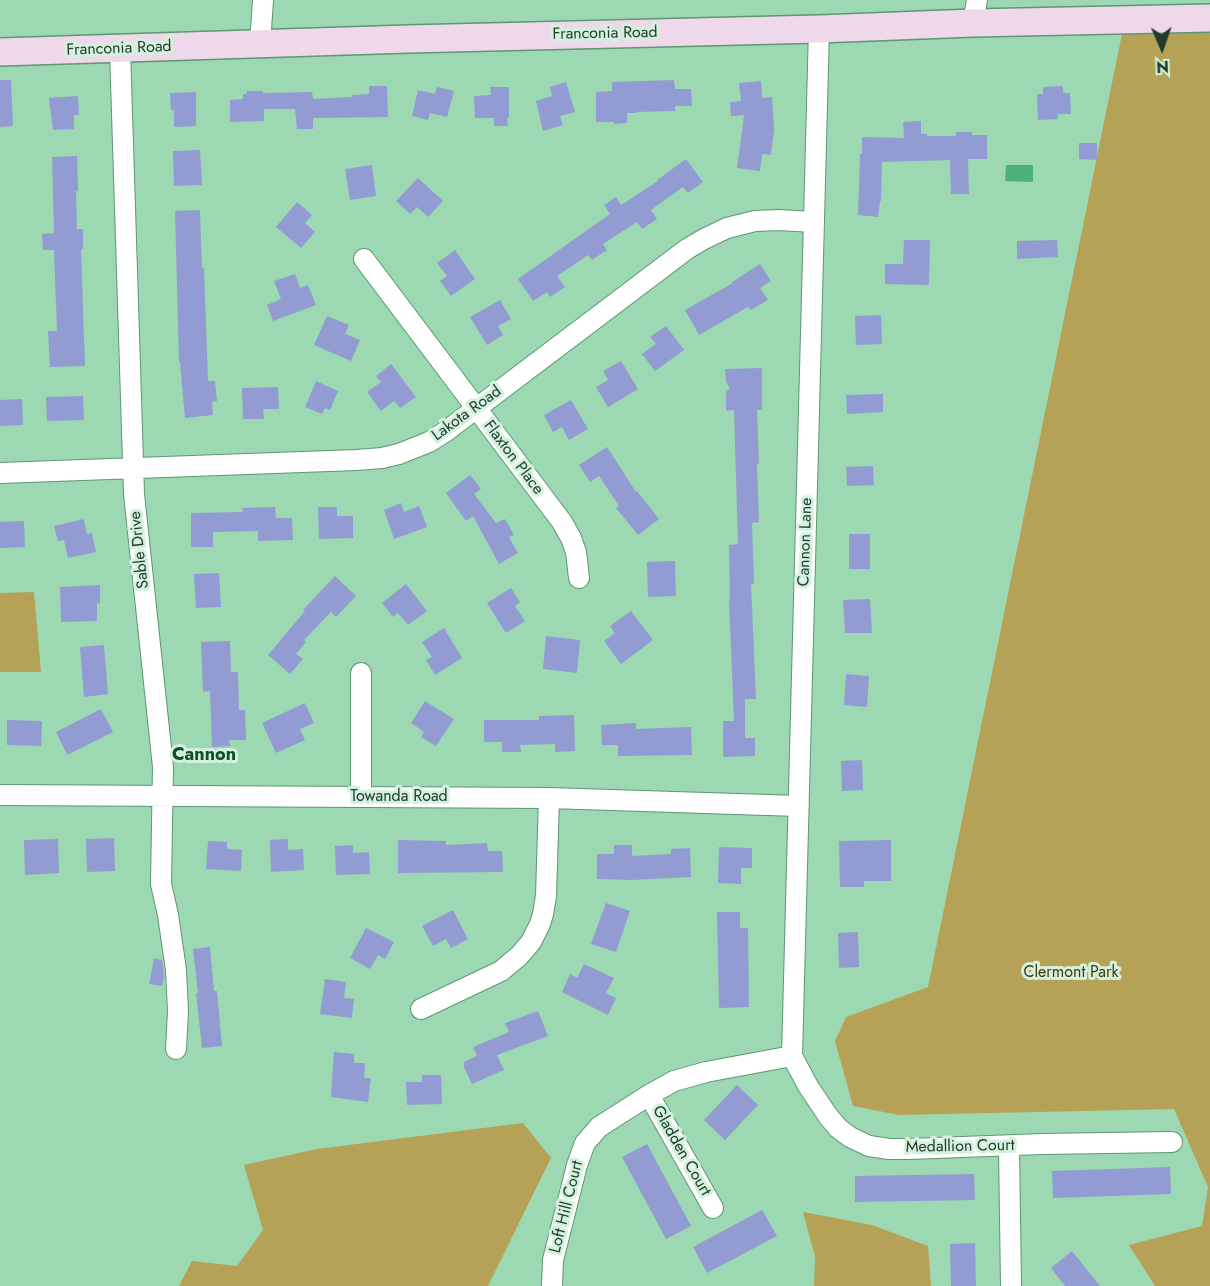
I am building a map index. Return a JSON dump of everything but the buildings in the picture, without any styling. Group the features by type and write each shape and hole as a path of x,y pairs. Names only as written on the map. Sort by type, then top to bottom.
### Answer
{"main road":[{"name":"Franconia Road","path":"0,52 819,29 975,11 1210,18"}],"street":[{"path":"260,44 263,0"},
{"name":"Cannon Lane","path":"792,1056 819,29"},
{"name":"Sable Drive","path":"120,48 134,469 140,559 163,767 161,884 176,970 178,1011 176,1049"},
{"name":"Lakota Road","path":"0,473 357,460 399,454 429,442 446,432 678,256 704,239 727,228 754,221 814,222"},
{"name":"Flaxton Place","path":"364,259 562,522 576,552 579,578"},
{"path":"362,673 362,797"},
{"name":"Towanda Road","path":"0,795 549,798 799,806"},
{"path":"422,1009 501,971 531,942 540,924 546,896 549,798"},
{"name":"Loft Hill Court","path":"552,1286 553,1260 577,1165 585,1143 599,1127 674,1081 706,1072 792,1056"},
{"name":"Medallion Court","path":"792,1056 808,1086 838,1128 869,1146 889,1149 1172,1142"},
{"name":"Gladden Court","path":"649,1095 713,1208"},
{"path":"1009,1146 1011,1286"}],"green space":[{"name":"Clermont Park","path":"1210,26 1210,1286 1155,1286 1129,1245 1202,1226 1208,1187 1174,1109 899,1115 853,1106 835,1041 846,1017 928,987 1123,29"},
{"path":"34,592 41,672 0,672 0,593"},
{"path":"523,1123 551,1158 488,1286 179,1286 192,1261 237,1266 263,1230 244,1165 317,1149"},
{"path":"803,1212 872,1225 928,1246 931,1286 814,1286 815,1257"}],"shaded area":[{"path":"1006,165 1033,165 1033,182 1005,181"}],"district":[{"name":"Cannon","path":"204,756"}]}
